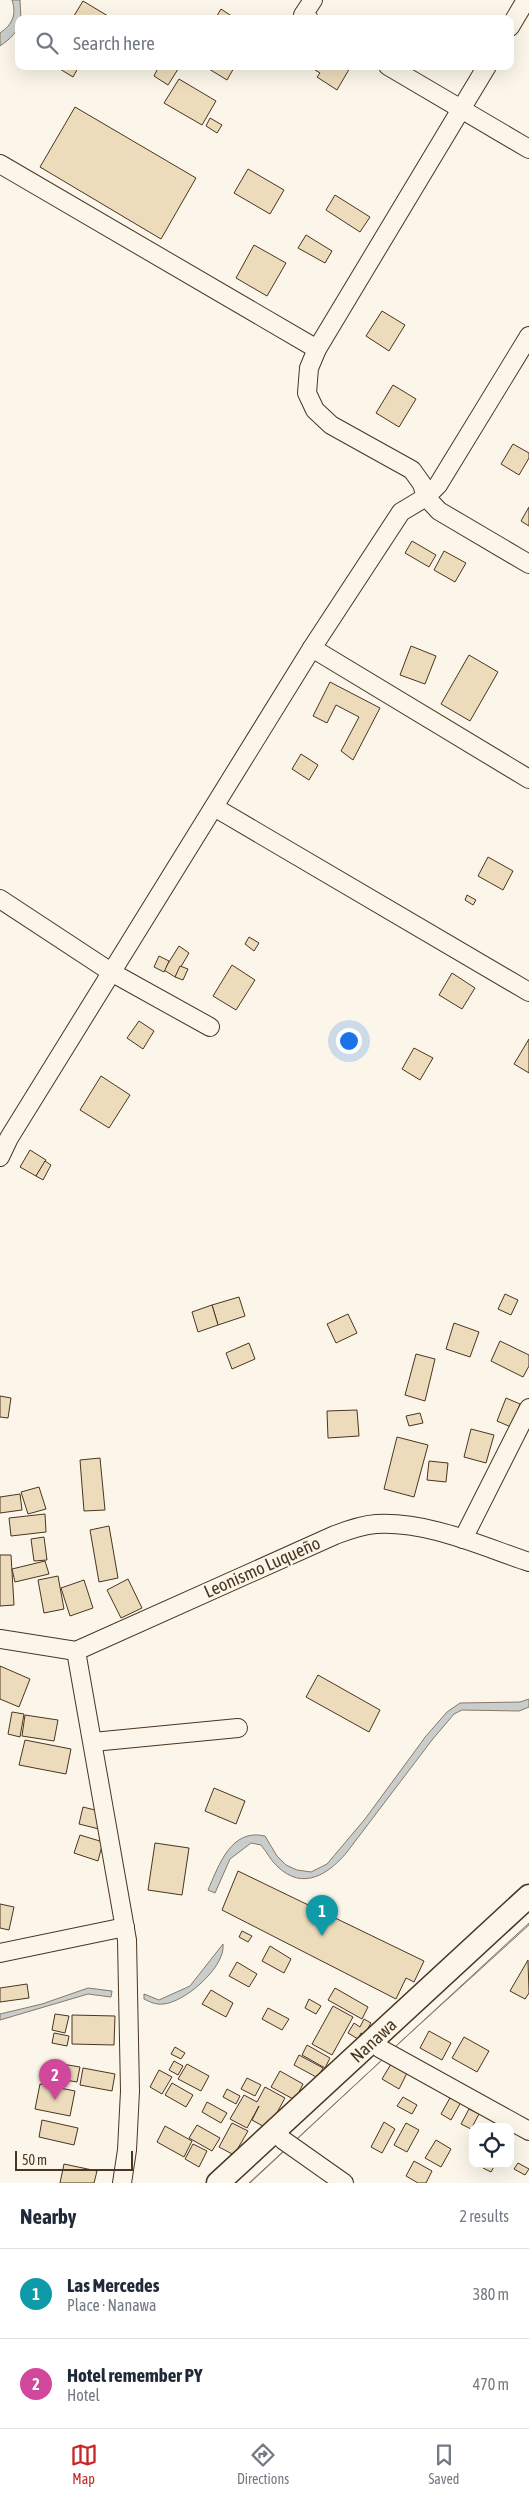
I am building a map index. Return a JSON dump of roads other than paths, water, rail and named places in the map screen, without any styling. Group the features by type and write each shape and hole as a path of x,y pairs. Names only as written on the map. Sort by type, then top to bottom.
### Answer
{"main road":[{"name":"Nanawa","path":"237,2183 283,2140 376,2045 529,1896"},
{"name":"Nanawa","path":"218,2183 529,1911"}],"street":[{"path":"303,15 313,0"},
{"path":"514,20 526,0"},
{"path":"395,70 529,149"},
{"path":"485,70 317,349 309,368 307,393 314,410 331,425 412,470 422,484 426,497 439,511 529,564"},
{"path":"0,164 317,349"},
{"path":"0,1157 111,972 312,648 401,512 426,497 438,485 526,346"},
{"path":"312,648 529,779"},
{"path":"214,807 529,992"},
{"path":"0,899 111,972 210,1027"},
{"path":"463,1539 529,1408"},
{"name":"Leonismo Luqueño","path":"76,1652 335,1535 374,1524 412,1526 463,1539 529,1562"},
{"path":"0,1639 76,1652 125,1926 130,2092 127,2150 122,2183"},
{"path":"93,1742 238,1728"},
{"path":"0,1953 125,1926"},
{"path":"376,2045 529,2131"},
{"path":"283,2140 344,2183"}],"place":[{"name":"Las Mercedes","path":"322,1936"},
{"name":"Hotel remember PY","path":"55,2100"}]}
